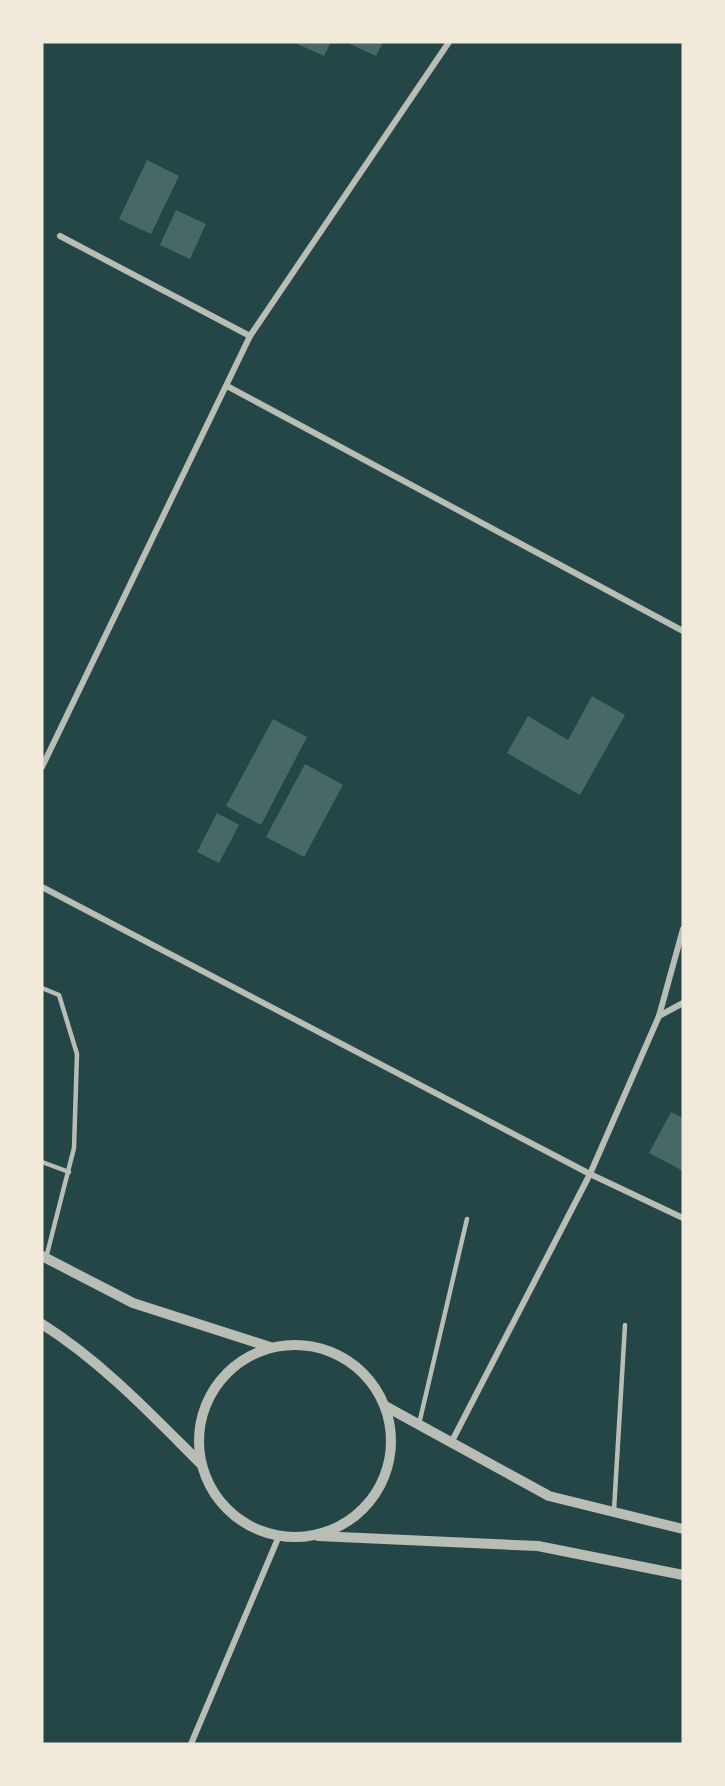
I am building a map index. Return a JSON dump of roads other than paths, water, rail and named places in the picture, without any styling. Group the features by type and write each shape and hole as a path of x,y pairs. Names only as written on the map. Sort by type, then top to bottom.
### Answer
{"street":[{"path":"42,767 250,336 448,42"},
{"path":"60,236 250,336"},
{"path":"227,386 683,631"},
{"path":"42,887 590,1174 683,1218"},
{"path":"451,1443 590,1174 659,1016 683,929"},
{"path":"659,1016 683,1003"},
{"path":"44,1257 133,1303 270,1347"},
{"path":"42,1324 69,1341 127,1391 201,1464"},
{"path":"314,1535 345,1523 370,1501 386,1471 391,1438 385,1406 367,1376 339,1354 306,1344 270,1347 243,1359 220,1379 205,1405 198,1434 201,1464 217,1498 244,1523 279,1536 314,1535 538,1546 683,1575"},
{"path":"385,1406 549,1496 683,1529"},
{"path":"191,1744 279,1536"}],"lane":[{"path":"42,988 59,995 78,1054 74,1148 44,1257"},
{"path":"42,1162 69,1172"},
{"path":"419,1424 467,1220"},
{"path":"614,1513 625,1325"}]}
